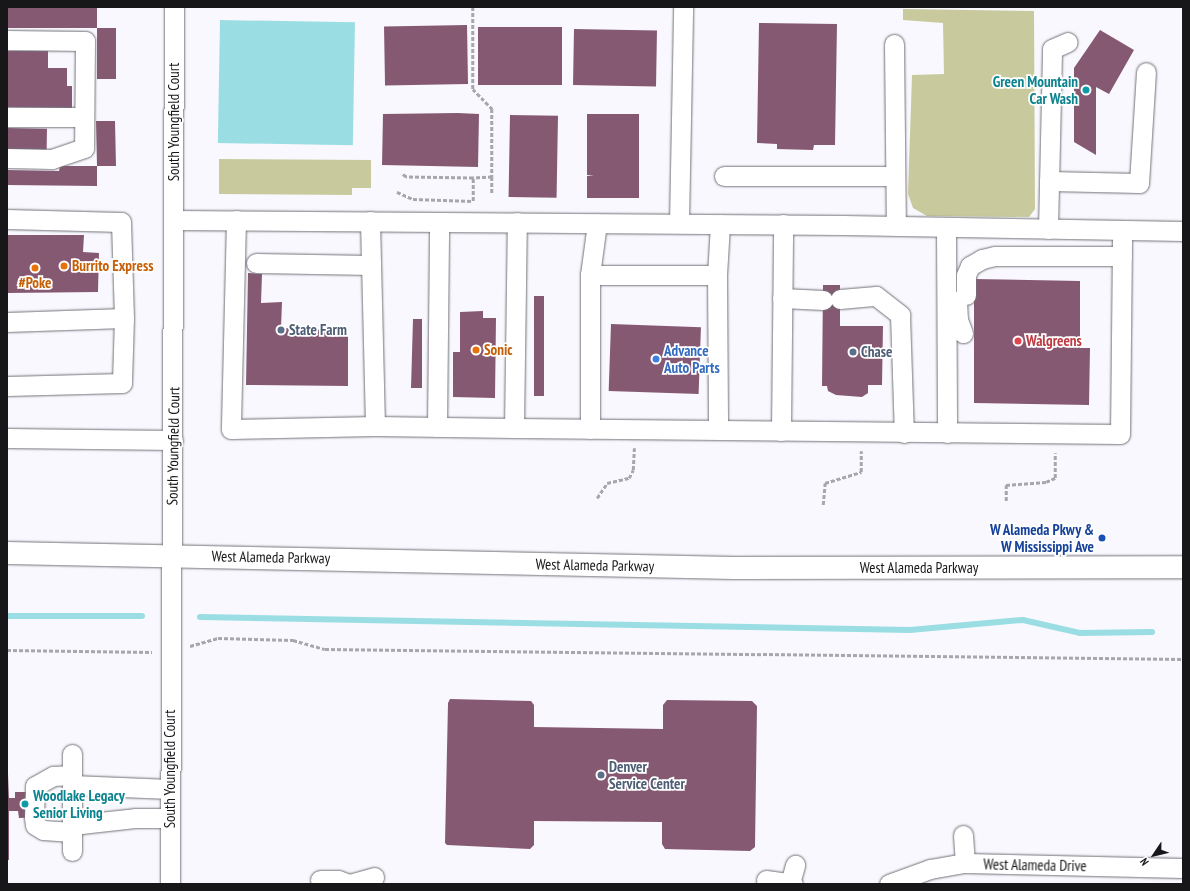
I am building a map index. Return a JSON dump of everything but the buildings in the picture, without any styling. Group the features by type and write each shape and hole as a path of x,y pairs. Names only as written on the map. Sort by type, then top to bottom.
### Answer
{"main road":[{"name":"West Alameda Parkway","path":"7,553 170,554 734,568 1183,567"}],"street":[{"name":"South Youngfield Court","path":"170,884 170,554 173,440 174,7"},
{"path":"679,223 683,7"},
{"path":"7,40 85,41 84,148 52,159 7,158"},
{"path":"1048,229 1052,49 1068,42"},
{"path":"894,44 896,226"},
{"path":"1049,181 1139,184 1146,72"},
{"path":"7,117 84,117"},
{"path":"724,176 895,176"},
{"path":"7,219 120,222 124,318 122,383 7,386"},
{"path":"174,220 783,224 1183,231"},
{"path":"236,220 231,429 375,426 1120,434 1122,230"},
{"path":"370,221 375,426"},
{"path":"436,427 439,222"},
{"path":"514,428 517,222"},
{"path":"590,429 590,275 597,223"},
{"path":"718,430 717,275 720,224"},
{"path":"781,431 783,224"},
{"path":"946,226 959,332"},
{"path":"947,433 959,332 957,296 966,285 970,266 995,256 1122,256"},
{"path":"256,263 371,265"},
{"path":"590,275 717,275"},
{"path":"782,298 831,299 876,296 900,315 904,432"},
{"path":"7,322 124,318"},
{"path":"7,438 173,440"},
{"path":"72,754 72,851"},
{"path":"170,788 72,780 53,776 34,786 35,825 43,830 72,829 134,818 170,818"},
{"path":"963,835 965,863"},
{"name":"West Alameda Drive","path":"890,884 930,869 965,863 1183,868"},
{"path":"320,880 338,880 349,884 374,877"},
{"path":"766,880 793,877"}],"path":[{"path":"473,7 474,89 492,109 492,193"},
{"path":"401,173 406,177 492,177"},
{"path":"397,192 413,200 473,201 473,178"},
{"path":"597,498 607,483 629,478 633,470 636,429"},
{"path":"823,505 825,482 861,472 861,432"},
{"path":"1006,502 1006,485 1046,482 1055,478 1056,434"},
{"path":"7,650 170,653 218,638 293,640 325,649 1183,659"}],"green space":[{"path":"903,9 1034,11 1035,209 1029,217 927,216 913,208 908,194 912,75 944,74 943,23 903,20"},
{"path":"219,159 371,160 371,188 352,188 352,195 219,194"}],"water":[{"path":"220,20 355,22 353,145 218,143"}],"waterway":[{"path":"7,616 142,616"},
{"path":"200,617 910,630 1023,620 1080,633 1152,632"}],"place":[{"name":"Green Mountain Car Wash","path":"1086,90"},
{"name":"Burrito Express","path":"64,266"},
{"name":"#Poke","path":"35,268"},
{"name":"State Farm","path":"281,330"},
{"name":"Walgreens","path":"1018,341"},
{"name":"Sonic","path":"476,350"},
{"name":"Chase","path":"853,352"},
{"name":"Advance Auto Parts","path":"656,359"},
{"name":"W Alameda Pkwy & W Mississippi Ave","path":"1102,538"},
{"name":"Denver Service Center","path":"601,775"},
{"name":"Woodlake Legacy Senior Living","path":"25,804"}]}
